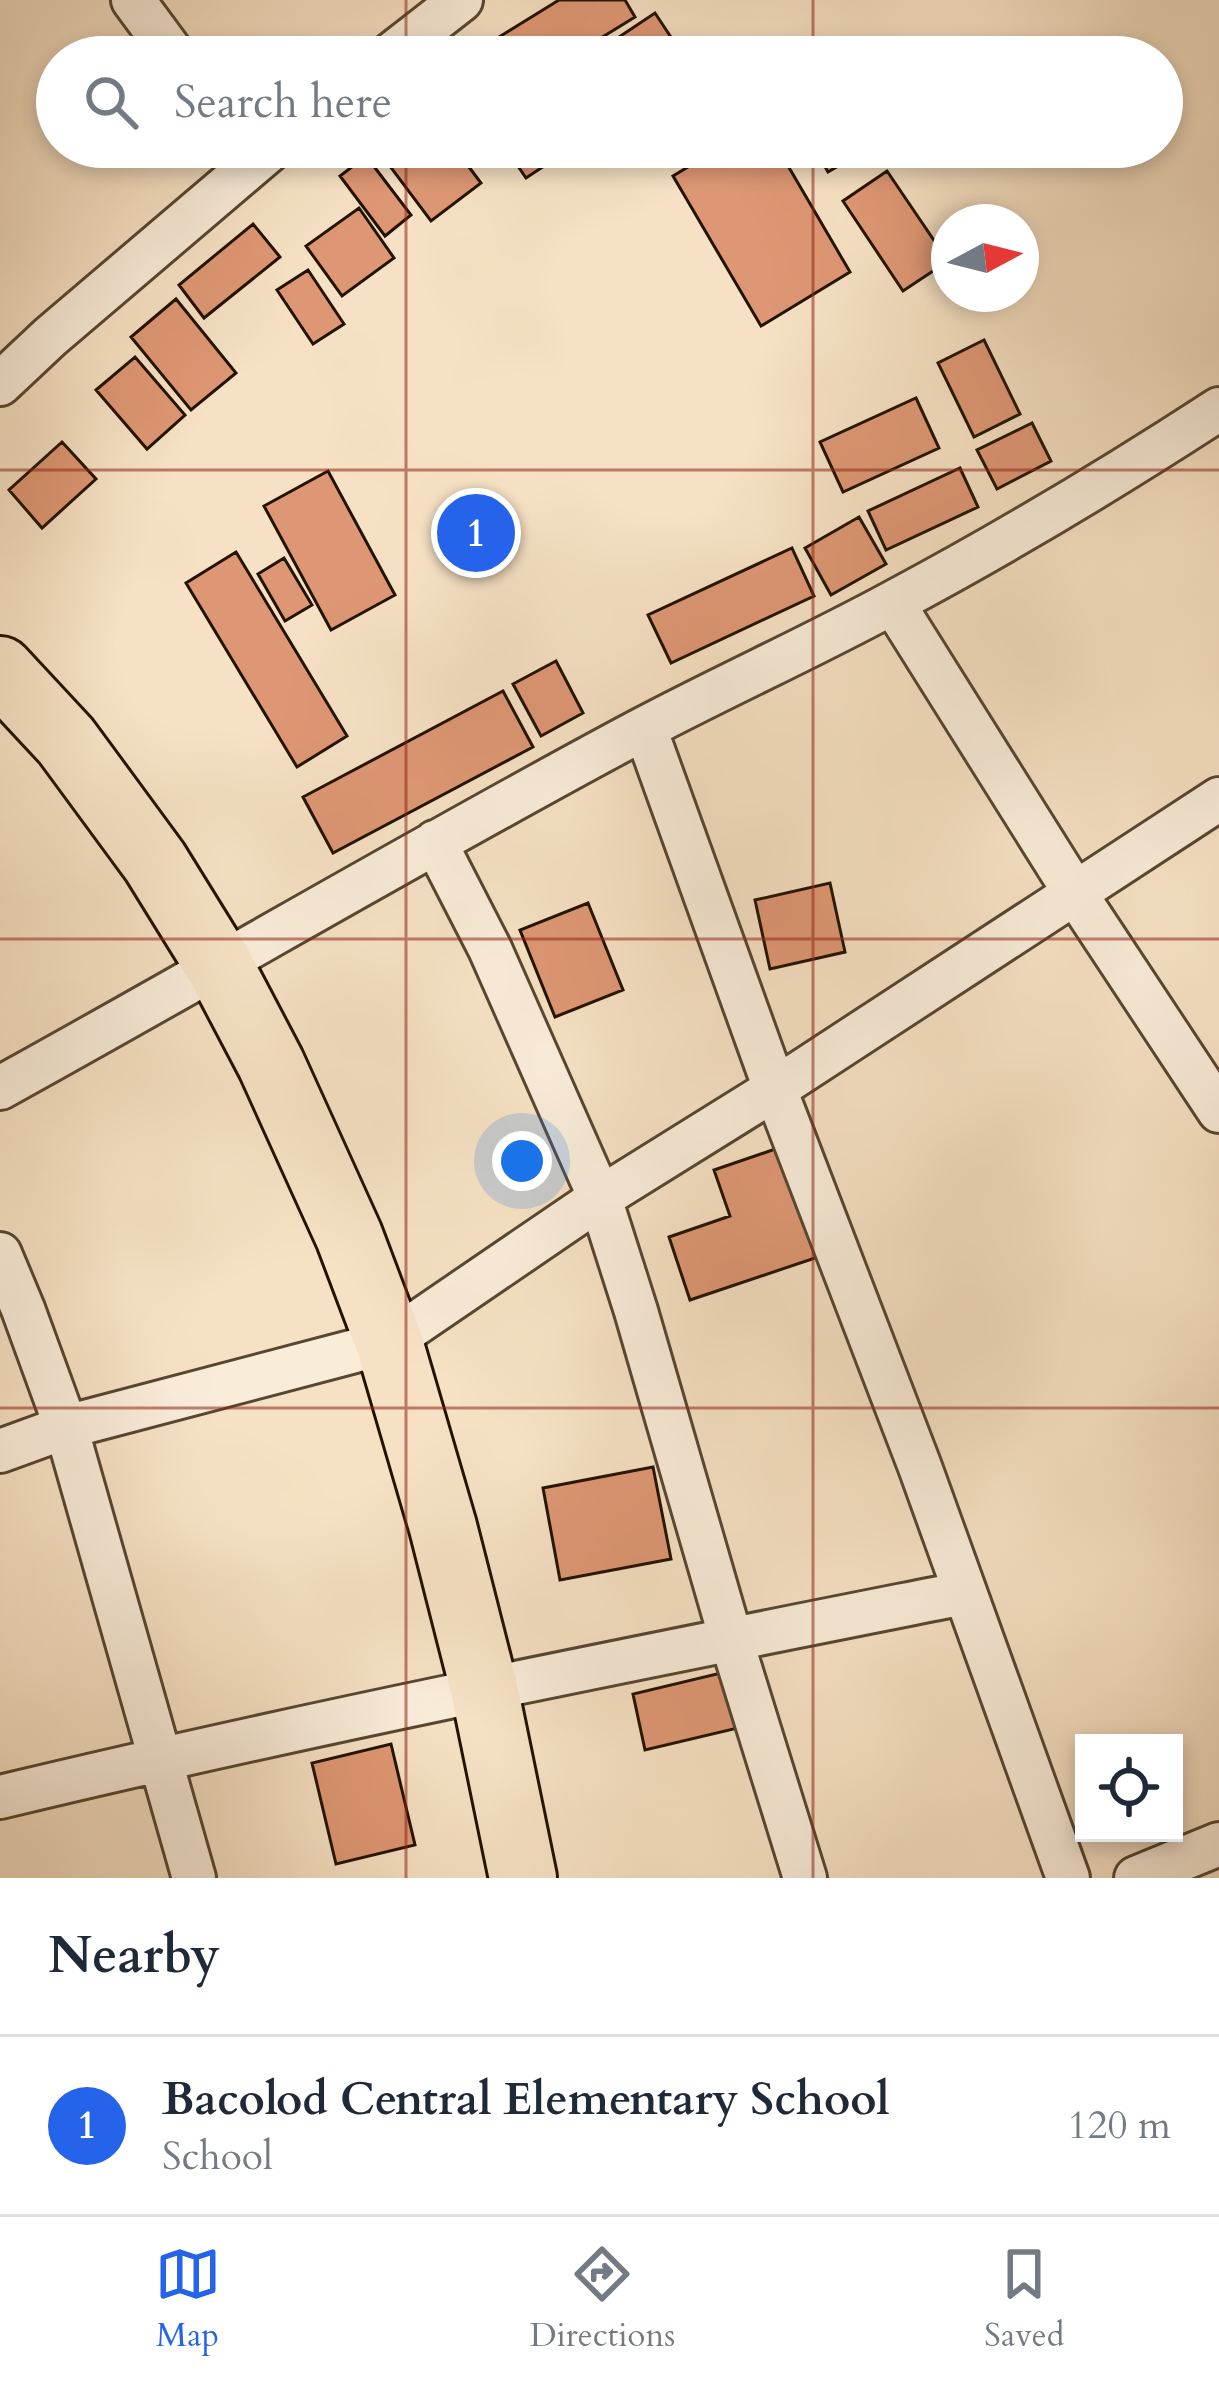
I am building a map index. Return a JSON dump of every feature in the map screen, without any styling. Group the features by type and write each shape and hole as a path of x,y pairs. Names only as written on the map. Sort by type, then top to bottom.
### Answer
{"highway":[{"path":"0,670 79,758 155,862 220,967 272,1064 349,1237 389,1342 443,1527 484,1688 523,1878"}],"street":[{"path":"133,0 160,36"},
{"path":"415,36 461,0"},
{"path":"0,384 236,168"},
{"path":"0,1088 435,842 645,728 893,603 1219,409"},
{"path":"893,603 1219,1111"},
{"path":"645,728 1068,1878"},
{"path":"0,1451 66,1426 389,1342 600,1198 1219,800"},
{"path":"435,842 490,949 600,1198 805,1878"},
{"path":"0,1254 66,1426 194,1878"},
{"path":"0,1796 484,1688 964,1592"},
{"path":"1136,1878 1219,1844"}],"building":[{"path":"559,0 625,0 635,17 604,36 501,36"},
{"path":"655,13 670,36 620,36"},
{"path":"350,168 375,168 411,215 385,236 340,176"},
{"path":"391,168 470,168 481,183 431,221"},
{"path":"519,168 541,168 526,178"},
{"path":"686,168 789,168 850,272 761,326 673,176"},
{"path":"887,171 931,236 931,272 903,291 843,201"},
{"path":"359,208 394,258 342,296 306,246"},
{"path":"253,224 280,257 204,318 179,285"},
{"path":"308,270 344,324 313,344 277,290"},
{"path":"176,299 236,373 191,410 131,337"},
{"path":"984,340 1020,414 974,437 938,363"},
{"path":"135,357 185,415 147,449 96,390"},
{"path":"916,398 939,448 843,492 820,442"},
{"path":"1032,423 1051,461 997,489 977,450"},
{"path":"62,442 96,479 42,528 9,490"},
{"path":"960,468 978,507 886,550 868,511"},
{"path":"328,471 395,595 331,630 264,506"},
{"path":"859,517 886,564 831,595 805,548"},
{"path":"792,548 814,596 671,663 648,615"},
{"path":"236,552 347,736 297,767 186,583"},
{"path":"284,558 312,605 285,621 258,574"},
{"path":"556,661 583,713 541,736 513,684"},
{"path":"503,691 533,747 333,853 303,797"},
{"path":"830,883 845,952 770,969 755,900"},
{"path":"588,903 623,990 555,1017 520,930"},
{"path":"784,1146 821,1256 690,1300 669,1237 730,1216 714,1170"},
{"path":"653,1467 671,1559 560,1580 543,1488"},
{"path":"725,1672 738,1728 645,1750 633,1694"},
{"path":"391,1744 415,1845 336,1864 312,1763"}],"place":[{"name":"Bacolod Central Elementary School","path":"476,533"}]}
